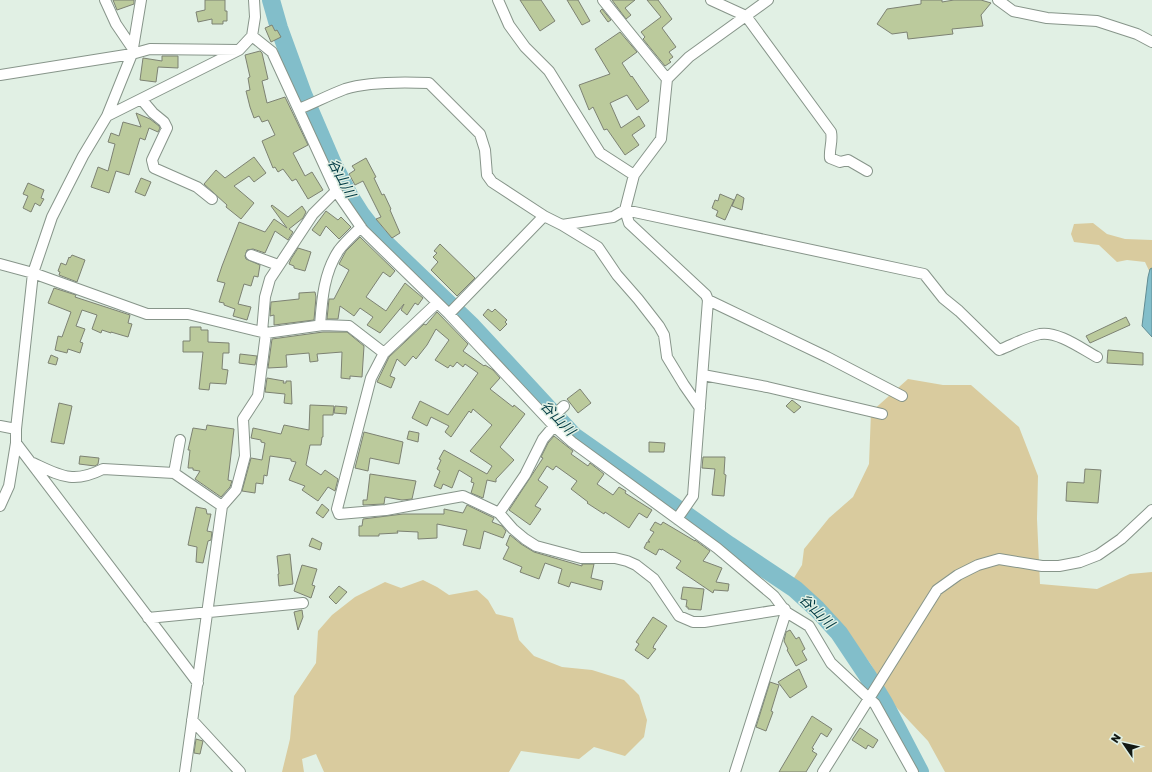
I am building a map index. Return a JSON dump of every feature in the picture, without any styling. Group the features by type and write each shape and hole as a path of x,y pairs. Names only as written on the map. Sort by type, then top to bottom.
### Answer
{"street":[{"path":"105,0 116,24 133,51"},
{"path":"0,506 9,486 16,443 16,429 33,272 52,217 83,156 107,116 133,51 141,0"},
{"path":"107,116 142,100 239,50 252,36 255,17 254,0"},
{"path":"498,0 509,26 525,47 549,70 600,153 634,175"},
{"path":"603,0 667,79"},
{"path":"711,0 746,16 831,132 832,140 830,158 840,162 848,160 867,171"},
{"path":"677,518 693,496 708,300 706,295 678,267 629,223 625,210 634,175 661,139 667,79 689,57 768,0"},
{"path":"998,0 1013,10 1047,18 1097,21 1137,34 1152,42"},
{"path":"252,36 272,52 336,191 361,227 449,314 551,423 572,442 716,548 774,596 786,611 809,626 831,663 870,696 913,772"},
{"path":"0,75 150,49 239,50"},
{"path":"299,109 346,89 376,84 428,83 480,134 485,150 487,175 492,182 544,216 598,247 617,275 659,326 664,335 667,357 700,408"},
{"path":"142,100 164,122 167,128 152,160 154,168 196,187 212,199"},
{"path":"184,772 198,683 222,506 236,490 245,456 243,419 258,396 264,332 265,297 270,279 278,265 313,214 336,191"},
{"path":"562,225 613,217 625,210 924,274 943,298 959,310 999,350 1021,340 1041,334 1061,337 1097,357"},
{"path":"449,314 544,216"},
{"path":"320,325 322,296 329,267 340,248 361,227"},
{"path":"251,255 278,265"},
{"path":"0,264 33,272 147,314 188,314 264,332 320,325 349,326 384,353"},
{"path":"708,300 827,357 902,396"},
{"path":"437,303 384,353 371,378 337,509 339,514 386,510 463,496 500,513 512,529 524,539 536,546 581,558 615,558 627,561 654,579 679,616 693,622 704,622 786,611"},
{"path":"702,375 767,387 882,414"},
{"path":"500,513 525,475 551,423 564,406"},
{"path":"0,426 16,429"},
{"path":"174,473 180,440"},
{"path":"16,443 198,683"},
{"path":"31,463 58,475 74,478 97,473 103,469 174,473 222,506"},
{"path":"823,772 937,590 958,575 978,565 999,559 1042,566 1059,566 1080,562 1098,556 1120,539 1152,510"},
{"path":"148,618 303,603"},
{"path":"735,772 786,611"},
{"path":"192,720 240,772"}],"shaded area":[{"path":"1093,223 1107,234 1125,239 1152,240 1152,277 1145,262 1127,260 1117,262 1099,245 1074,242 1071,234 1074,224"},
{"path":"908,379 943,385 971,385 1019,427 1038,476 1037,519 1040,584 1097,589 1130,574 1152,572 1152,772 945,772 928,741 896,707 870,663 850,636 827,609 792,581 802,565 804,549 829,518 853,497 869,464 871,412"},
{"path":"423,580 449,595 477,590 488,600 496,614 513,618 519,640 534,656 562,667 592,670 624,680 639,695 647,720 644,737 625,756 594,747 579,759 521,751 509,772 324,772 316,754 302,759 304,772 282,772 290,739 294,696 316,663 318,631 332,615 355,597 385,582 401,588"}],"water":[{"path":"1152,268 1152,337 1142,326 1148,277 1150,269"}],"building":[{"path":"113,0 134,0 134,4 117,10"},
{"path":"205,0 225,0 227,21 223,21 223,24 212,24 212,19 198,22 196,12 205,10"},
{"path":"520,0 541,0 555,21 540,31"},
{"path":"567,0 578,0 590,21 582,25"},
{"path":"612,0 635,0 625,8 631,15 626,19"},
{"path":"647,0 658,0 672,19 662,28 676,47 669,52 673,57 669,60 671,62 665,66 643,39 645,37 641,32 661,17"},
{"path":"921,0 942,0 942,2 954,0 981,0 991,3 981,15 983,26 952,29 953,34 908,39 907,32 892,34 877,24 887,9 921,4"},
{"path":"602,9 611,20 608,22 600,11"},
{"path":"272,25 281,37 271,42 265,28"},
{"path":"620,32 637,52 622,63 649,101 637,110 627,95 610,103 621,128 639,116 645,126 632,135 639,145 625,155 607,129 604,130 593,107 589,110 579,85 610,74 595,49"},
{"path":"260,51 262,53 268,79 262,81 267,103 285,97 308,145 293,153 305,176 312,172 323,190 308,199 296,179 292,181 283,169 278,172 275,167 273,168 262,141 275,135 268,120 262,122 259,116 254,118 250,107 246,91 250,90 248,78 250,77 245,55"},
{"path":"162,56 178,56 178,68 158,67 156,82 140,80 143,58 162,61"},
{"path":"136,113 150,119 159,126 160,128 158,132 149,128 145,140 140,138 129,175 116,171 109,193 91,187 98,167 108,171 115,144 108,142 111,133 119,136 123,122 141,127"},
{"path":"254,157 266,173 254,182 249,176 234,186 254,203 241,219 226,207 227,205 204,184 216,170 225,178"},
{"path":"366,158 376,177 374,178 382,195 384,194 391,209 390,210 400,233 392,238 376,219 381,217 363,181 355,185 349,174 355,170 352,166"},
{"path":"141,178 151,182 145,196 135,192"},
{"path":"28,183 44,190 41,198 44,199 40,206 35,203 31,212 23,208 28,196 23,194"},
{"path":"720,194 734,200 725,220 716,216 718,211 712,208 715,200 718,201"},
{"path":"737,194 744,198 742,210 732,206"},
{"path":"272,205 288,217 302,206 306,212 303,218 289,229 293,232 288,240 275,231 265,253 253,249 247,250 245,256 246,259 260,265 258,277 254,276 251,286 244,284 238,304 251,307 247,320 233,316 235,309 219,302 225,283 217,281 239,222 265,232 274,219 287,228 271,206"},
{"path":"326,211 338,220 341,217 351,227 339,239 326,226 320,236 312,230"},
{"path":"360,237 395,271 390,277 383,272 366,297 386,311 405,283 423,298 418,305 415,303 407,315 401,310 404,304 380,333 367,325 373,317 360,308 354,316 340,306 338,319 327,319 329,299 334,299 349,270 339,264 346,251"},
{"path":"440,244 475,278 457,296 431,270 438,262 433,257 437,253 434,251"},
{"path":"298,248 311,252 305,271 294,268 294,266 289,264"},
{"path":"72,255 85,260 77,282 59,275 60,272 58,271 61,263 66,265 69,257 70,258"},
{"path":"54,288 76,295 75,297 130,315 128,323 132,324 128,337 102,330 101,333 92,329 97,315 82,310 76,326 85,329 80,342 83,343 80,353 68,349 67,353 55,350 58,336 62,337 71,312 48,303"},
{"path":"315,292 314,320 274,325 274,315 270,316 271,302 299,299 299,293"},
{"path":"488,309 492,312 495,309 507,320 505,322 507,324 500,331 483,315"},
{"path":"437,312 468,344 463,351 484,366 485,365 493,370 500,378 490,389 513,407 514,405 525,414 500,447 514,460 496,479 496,482 487,480 483,498 471,493 474,483 471,482 472,478 459,470 452,488 443,484 441,489 434,486 440,471 437,469 441,460 439,459 444,450 487,474 492,466 470,451 492,425 473,409 471,413 469,411 451,437 445,432 449,426 431,417 427,426 412,418 420,401 448,415 478,373 465,364 463,367 457,362 453,367 450,365 448,368 435,360 449,340 436,329 427,345 416,359 413,356 405,366 397,359 390,376 395,378 391,388 377,382 389,357 424,324 426,325"},
{"path":"1126,317 1130,325 1090,343 1086,336"},
{"path":"190,327 201,327 201,330 208,330 208,342 229,343 229,353 223,353 222,369 228,370 226,384 210,383 209,390 199,389 203,352 183,352 183,341 190,341"},
{"path":"323,332 347,332 364,346 362,377 350,376 350,379 341,378 342,352 317,354 318,361 310,362 309,353 286,355 287,367 268,368 272,339"},
{"path":"1108,350 1143,353 1143,365 1107,363"},
{"path":"240,354 257,356 255,365 239,363"},
{"path":"51,355 58,358 56,365 48,363"},
{"path":"267,378 284,381 283,383 286,383 286,381 291,381 292,404 284,403 285,394 265,392"},
{"path":"580,389 591,403 578,413 567,399"},
{"path":"792,400 801,407 794,413 786,406"},
{"path":"59,403 72,406 64,444 51,442"},
{"path":"310,405 334,406 333,415 323,415 323,437 321,445 310,445 306,465 321,475 325,470 338,479 335,491 328,487 318,501 302,490 305,486 289,480 296,462 291,461 291,459 270,456 267,476 264,475 263,484 256,483 255,493 242,491 251,458 262,460 265,443 261,442 261,440 251,438 253,428 281,434 284,425 309,430"},
{"path":"335,406 347,407 346,414 334,413"},
{"path":"207,425 234,429 228,480 232,481 230,487 221,497 195,479 200,471 193,470 193,468 188,468 190,450 188,450 193,428 206,430"},
{"path":"409,431 419,433 418,442 407,439"},
{"path":"364,432 403,442 399,464 370,458 368,471 355,468"},
{"path":"554,436 573,451 571,454 588,466 590,463 604,474 597,484 613,495 619,487 626,491 625,493 652,510 647,518 639,513 629,528 605,512 604,514 587,503 588,502 571,489 577,481 556,466 553,470 547,466 538,480 548,487 535,506 541,509 530,525 509,510 543,458 541,457 548,443"},
{"path":"649,442 665,443 664,452 649,452"},
{"path":"80,456 99,458 98,464 95,466 79,464"},
{"path":"703,457 725,457 724,474 726,475 724,496 712,495 715,469 702,468"},
{"path":"1085,469 1101,470 1098,503 1066,501 1067,482 1084,483"},
{"path":"370,474 416,481 412,499 402,500 385,497 384,504 363,505 363,500 367,500"},
{"path":"322,504 329,510 323,518 316,513"},
{"path":"467,505 494,518 492,522 502,526 506,531 503,538 484,531 480,549 463,545 467,530 437,524 437,538 418,539 418,532 397,531 398,533 379,534 379,536 359,536 359,526 362,526 363,519 403,514 444,514 444,509 463,513"},
{"path":"196,507 206,509 207,514 211,514 207,531 212,532 211,540 208,541 203,563 196,562 197,547 188,545"},
{"path":"655,522 661,525 663,522 695,540 710,551 703,561 722,568 716,582 729,584 728,591 714,590 713,593 676,568 681,561 662,549 659,549 656,555 644,548 647,542 650,542 648,541 654,532 650,530"},
{"path":"510,535 534,552 582,566 582,564 594,564 591,578 603,581 601,590 571,582 569,587 558,583 562,569 545,563 539,579 520,572 522,567 503,559 509,547 506,545"},
{"path":"312,538 322,543 320,550 309,546"},
{"path":"290,554 293,584 279,586 277,556"},
{"path":"302,565 317,569 312,585 315,586 311,598 294,591"},
{"path":"339,586 347,592 336,604 329,597"},
{"path":"683,587 704,589 701,610 688,609 688,607 686,607 687,600 681,599"},
{"path":"302,610 303,617 298,630 294,612"},
{"path":"653,617 667,626 654,645 653,648 656,649 648,659 635,650 639,644 636,642"},
{"path":"790,630 796,639 799,637 805,649 802,651 807,660 796,666 784,641 786,632"},
{"path":"799,669 807,687 790,698 778,682"},
{"path":"770,682 779,685 771,711 773,712 766,731 756,727"},
{"path":"812,716 832,729 827,737 821,733 812,748 814,749 812,751 817,754 806,772 779,772"},
{"path":"860,728 878,740 873,748 868,745 866,749 852,740"},
{"path":"196,739 203,741 200,754 194,753"}],"waterway":[{"name":"谷山川","path":"271,0 279,28 303,94 333,164 349,195 361,214 379,237 472,326 574,436 729,545 795,589 817,609 839,633 867,675 884,703 920,772"}]}
